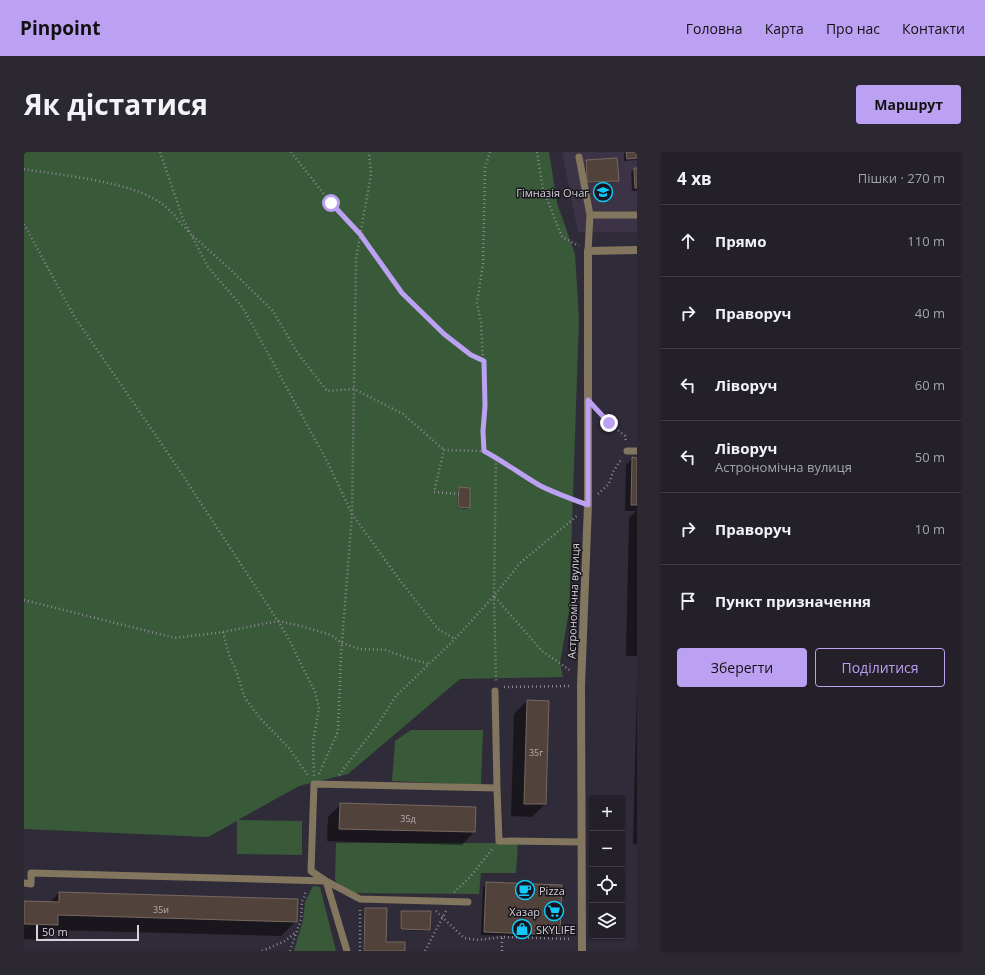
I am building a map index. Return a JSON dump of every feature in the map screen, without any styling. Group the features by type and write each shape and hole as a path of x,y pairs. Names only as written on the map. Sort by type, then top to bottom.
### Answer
{"street":[{"path":"588,251 637,250"},
{"name":"Астрономічна вулиця","path":"582,951 581,686 588,505 588,251"}],"lane":[{"path":"579,158 590,215 588,251"},
{"path":"590,215 637,215"},
{"path":"626,451 637,451"},
{"path":"496,689 499,841 581,842"},
{"path":"468,902 360,899 326,881 311,870 314,784 497,788"},
{"path":"24,884 31,884 31,874 326,881"},
{"path":"326,881 347,951"}],"path":[{"path":"160,152 183,219 191,235 208,267 242,308 328,463 352,514 399,580 438,629 455,639"},
{"path":"291,152 331,203 360,234 402,293 444,334 471,355 484,361"},
{"path":"314,784 338,731 342,643 352,514 356,259 371,174 369,152"},
{"path":"484,451 484,361 481,322 477,303 483,264 485,168 490,152"},
{"path":"537,152 543,189 562,237 588,251"},
{"path":"24,169 94,181 137,191 162,204 191,235 231,270 273,311 297,352 328,391 354,389 403,414 444,450 484,451 540,485 588,505"},
{"path":"24,224 74,316 171,459 291,643 315,692 319,708 313,742 314,784"},
{"path":"333,784 378,724 396,696 455,639 494,596 520,563 574,518 609,484 613,472 626,451 625,436 609,423 588,400"},
{"path":"444,450 434,492 459,494"},
{"path":"496,457 494,596 496,689 581,686"},
{"path":"494,596 542,651 570,670 581,686"},
{"path":"24,600 175,638 223,632 278,621 297,624 331,635 342,643 360,649 386,650 429,664"},
{"path":"223,632 229,655 245,698 259,717 289,748 314,784"},
{"path":"290,951 301,919 302,901 305,896 305,886"},
{"path":"360,899 360,951"},
{"path":"421,900 435,910 464,938 478,940 502,937 582,939"},
{"path":"262,951 285,941 295,933"},
{"path":"502,937 502,951"}],"shaded area":[{"name":"Гімназія Очаг","path":"562,152 637,152 637,232 578,232"}],"green space":[{"path":"24,152 549,152 557,203 575,254 579,319 569,611 560,663 563,677 460,679 348,774 299,786 238,820 302,821 302,855 237,854 237,821 208,837 24,829"},
{"path":"411,730 483,730 481,785 392,781 395,741"},
{"path":"336,843 518,843 516,873 481,873 479,894 344,893 335,880"},
{"path":"313,886 320,887 336,951 294,951 303,920 305,902"}],"building":[{"path":"626,152 637,152 637,158 627,159"},
{"path":"617,158 619,181 587,182 586,160"},
{"path":"634,168 637,168 637,188 635,188"},
{"path":"632,457 637,458 637,505 631,505"},
{"path":"459,487 470,488 470,508 458,507"},
{"path":"527,700 549,701 546,804 524,804"},
{"path":"340,803 476,807 475,832 339,829"},
{"path":"486,882 562,885 560,935 484,932"},
{"path":"59,892 298,899 297,922 58,915 58,925 24,924 24,901 59,902"},
{"path":"365,908 387,908 386,942 405,942 405,951 364,951"},
{"path":"401,911 431,911 430,930 401,929"}],"place":[{"name":"Гімназія Очаг","path":"603,192"},
{"name":"Pizza","path":"525,890"},
{"name":"Хазар","path":"554,911"},
{"name":"SKYLIFE","path":"522,929"}],"route":[{"path":"331,203 360,234 402,293 444,334 471,355 484,361 484,451 540,485 588,505 588,400 609,423"}]}
